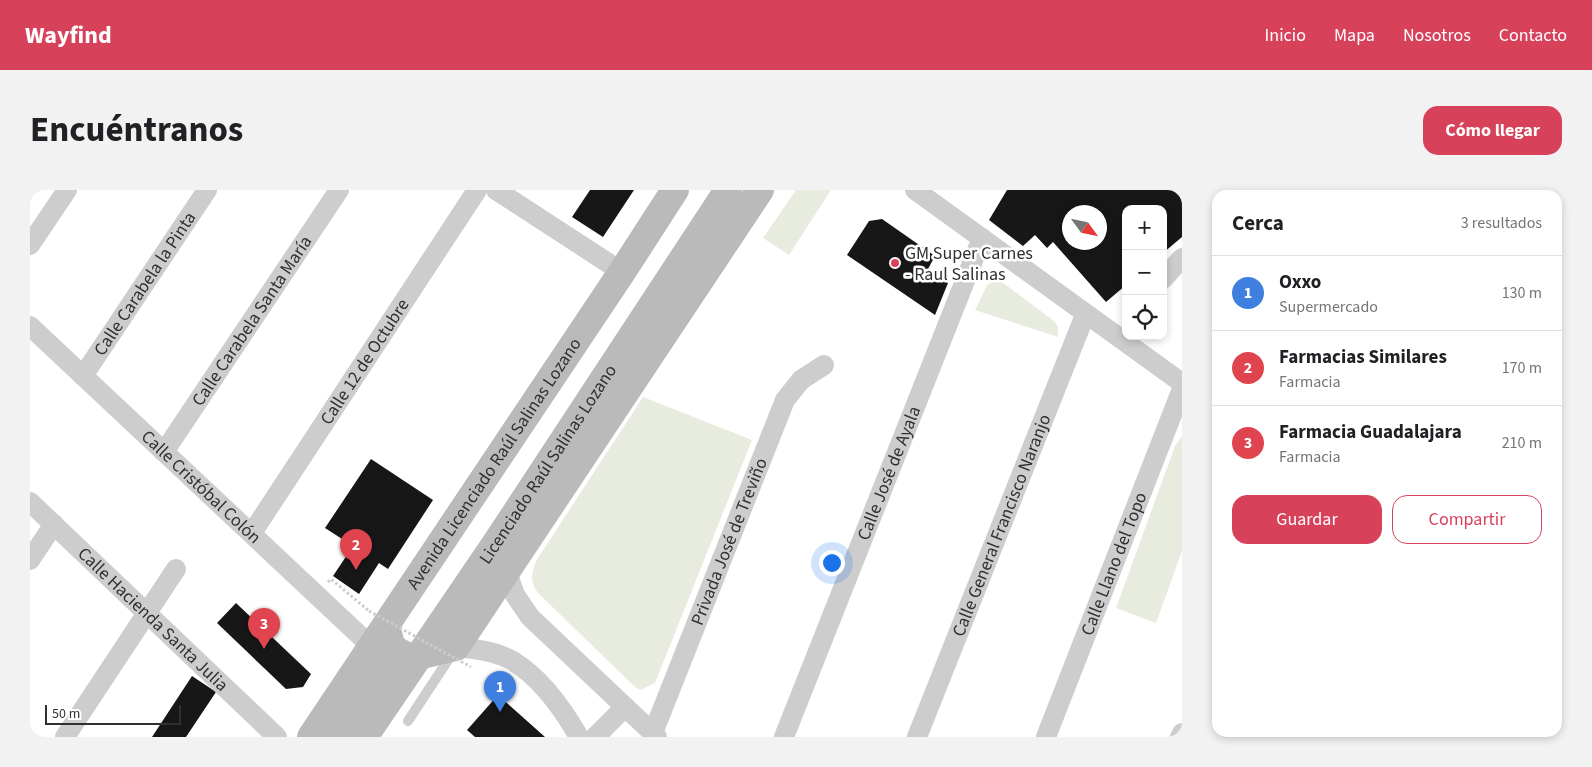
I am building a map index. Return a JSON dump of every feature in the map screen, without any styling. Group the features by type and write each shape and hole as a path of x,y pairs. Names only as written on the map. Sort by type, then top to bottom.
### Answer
{"main road":[{"name":"Avenida Licenciado Raúl Salinas Lozano","path":"311,737 622,272 674,190"},
{"name":"Licenciado Raúl Salinas Lozano","path":"364,737 496,543 728,190"},
{"path":"379,637 403,656 464,657 506,569 760,190"},
{"path":"341,737 382,673 384,660 379,637"}],"street":[{"path":"30,245 67,190"},
{"name":"Calle Carabela la Pinta","path":"83,376 207,190"},
{"name":"Calle Carabela Santa María","path":"164,452 339,190"},
{"name":"Calle 12 de Octubre","path":"252,533 477,190"},
{"path":"496,190 622,272"},
{"path":"915,190 1085,315 1122,332"},
{"name":"Calle José de Ayala","path":"784,737 982,238"},
{"path":"1167,275 1182,258"},
{"name":"Calle General Francisco Naranjo","path":"917,737 1085,315"},
{"name":"Calle Cristóbal Colón","path":"30,326 252,533 379,637"},
{"path":"1131,340 1182,383"},
{"name":"Privada José de Treviño","path":"655,735 785,400 801,380 824,364"},
{"name":"Calle Llano del Topo","path":"1046,737 1182,389"},
{"name":"Calle Hacienda Santa Julia","path":"30,502 147,613 225,696 277,737"},
{"path":"30,560 54,524"},
{"path":"65,737 176,569"},
{"path":"506,569 515,595 522,607 655,735"},
{"path":"464,657 495,654 513,662 547,690 579,737"},
{"path":"595,737 626,707"},
{"path":"1180,737 1182,733"}],"lane":[{"path":"408,721 464,657"}],"path":[{"path":"330,579 369,612 464,657"}],"shaded area":[{"path":"796,190 831,190 789,255 763,238"},
{"path":"998,279 1054,321 1058,327 1058,337 975,310 987,285"},
{"path":"643,397 752,440 655,683 641,690 635,687 538,593 532,578 536,561"},
{"path":"1182,436 1182,551 1156,623 1116,608 1175,446"}],"building":[{"path":"590,190 634,190 603,237 572,217"},
{"path":"1007,190 1182,190 1182,237 1167,250 1167,205 1122,205 1122,288 1106,302 1053,242 1047,248 1035,235 1023,246 989,220"},
{"name":"GM Super Carnes - Raul Salinas","path":"882,219 935,256 928,269 948,283 935,315 847,255 869,221"},
{"path":"371,459 433,500 388,569 379,563 359,594 333,576 353,546 325,528"},
{"path":"236,603 311,674 303,687 286,689 217,623"},
{"path":"192,676 216,692 186,737 152,737"},
{"path":"498,695 545,737 475,737 467,730"}],"place":[{"name":"GM Super Carnes - Raul Salinas","path":"895,263"},
{"name":"Farmacias Similares","path":"356,570"},
{"name":"Farmacia Guadalajara","path":"264,649"},
{"name":"Oxxo","path":"500,712"}]}
